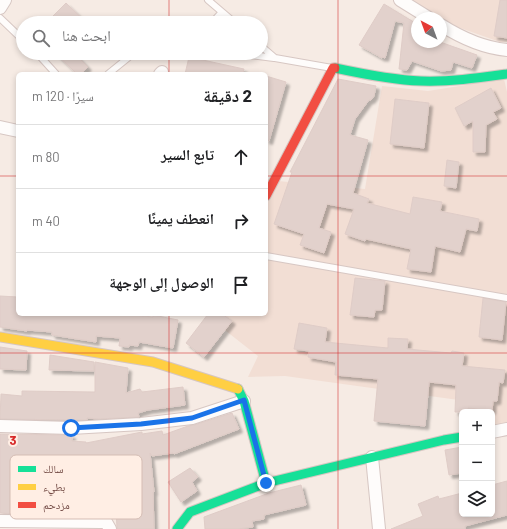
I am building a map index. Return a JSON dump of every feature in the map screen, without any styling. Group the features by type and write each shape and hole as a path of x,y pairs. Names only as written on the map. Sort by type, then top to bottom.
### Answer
{"street":[{"path":"0,8 6,0"},
{"path":"400,0 420,12"},
{"path":"447,28 497,49 507,50"},
{"path":"268,191 334,68 366,75 422,81 463,80 507,74"},
{"path":"0,127 16,131"},
{"path":"0,337 153,362 237,388 244,400 266,483"},
{"path":"0,426 71,428 141,424 192,418 244,400"},
{"path":"495,431 507,429"},
{"path":"177,529 190,512 266,483 459,438"},
{"path":"372,457 379,529"},
{"path":"8,524 106,522 110,529"}],"lane":[{"path":"208,0 227,16"},
{"path":"218,16 222,12"},
{"path":"0,18 16,33"},
{"path":"268,52 275,58"},
{"path":"268,57 334,68"},
{"path":"43,60 54,72"},
{"path":"110,72 125,60"},
{"path":"268,256 507,298"}],"shaded area":[{"path":"408,0 507,0 507,42 500,42 447,23 447,12 428,12"},
{"path":"504,79 507,92 507,423 495,425 495,409 472,409 473,402 285,376 248,377 258,356 208,317 268,316 268,201 278,181 365,189 382,86 428,91"}],"building":[{"path":"500,0 507,0 507,38 494,36"},
{"path":"66,3 80,16 53,16"},
{"path":"384,4 411,20 411,48 447,48 447,44 477,55 472,68 453,62 451,70 441,71 412,61 407,70 399,69 404,23 395,21 385,58 382,58 359,45"},
{"path":"62,60 81,60 88,67 83,72 75,72"},
{"path":"188,60 203,60 244,69 243,72 185,72"},
{"path":"268,77 286,82 268,141"},
{"path":"338,79 376,86 374,96 371,100 369,100 355,119 350,135 368,140 353,193 369,199 367,203 410,214 413,197 442,202 440,211 479,219 477,231 466,229 460,252 435,246 431,272 407,269 411,249 366,239 365,241 345,234 354,209 327,204 319,228 331,232 324,253 300,245 304,234 274,224 292,172 290,172"},
{"path":"491,88 501,108 493,112 497,119 486,125 485,152 473,152 473,121 464,126 455,108"},
{"path":"395,99 429,103 424,148 390,144"},
{"path":"447,160 459,162 456,188 444,186"},
{"path":"355,278 385,281 382,310 375,310 374,317 350,315"},
{"path":"0,296 16,297 16,316 158,316 178,320 173,348 139,342 138,346 119,346 120,338 96,336 96,342 52,335 52,332 27,331 0,327"},
{"path":"483,298 506,302 502,340 479,337"},
{"path":"206,316 225,316 232,321 204,357 186,343"},
{"path":"299,323 327,328 325,342 388,348 388,338 408,339 407,349 464,353 462,366 505,370 503,383 499,382 497,401 493,401 492,409 468,408 459,409 459,412 455,412 456,385 429,382 425,426 374,421 378,379 335,375 336,362 308,357 309,351 294,349"},
{"path":"0,347 27,351 26,370 0,369"},
{"path":"50,355 94,362 94,371 49,370"},
{"path":"95,362 128,368 126,393 140,389 142,392 183,387 185,405 148,410 138,413 139,417 99,419 87,418 87,420 0,419 1,394 22,396 22,391 95,392"},
{"path":"232,413 239,429 174,454 152,456 150,453 154,492 154,529 117,529 117,519 142,519 142,455 10,455 10,514 0,513 0,434 72,435 72,441 86,443 142,432 142,434 162,431 163,435"},
{"path":"459,448 459,473 449,475 445,450"},
{"path":"190,468 198,477 192,482 197,491 181,502 168,482"},
{"path":"507,481 507,515 465,526 465,529 391,529 423,516 418,504 438,496 439,499 459,494 459,517 495,517 495,484"},
{"path":"301,485 306,505 264,515 264,519 252,521 253,527 238,529 205,529 204,517 269,493"}],"traffic: fast":[{"path":"335,68 388,78 421,81 453,80 507,74"},
{"path":"238,389 244,401 266,483"},
{"path":"177,529 190,512 266,483 459,438"}],"traffic: slow":[{"path":"0,337 153,362 238,389"}],"traffic: jam":[{"path":"268,192 333,68 335,68"}],"route":[{"path":"71,428 141,424 192,418 244,400 266,483"}]}
